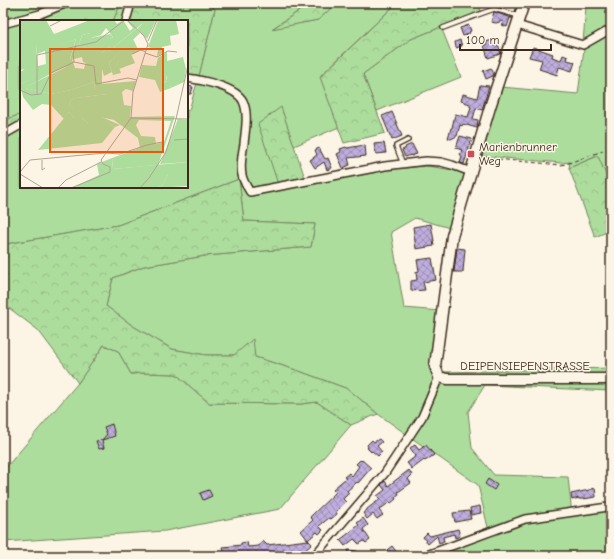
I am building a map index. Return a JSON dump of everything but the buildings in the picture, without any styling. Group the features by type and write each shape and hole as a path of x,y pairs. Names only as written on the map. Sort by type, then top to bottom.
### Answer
{"street":[{"path":"3,24 40,14 67,3"},
{"path":"126,20 131,3"},
{"path":"314,556 385,473 422,417 439,377 435,366 452,236 475,157 524,3"},
{"path":"518,21 583,45 611,29"},
{"path":"188,78 223,88 238,95 243,102 246,111 246,126 242,158 242,176 250,192 385,166 426,161 441,162 471,172"},
{"path":"3,137 5,134 20,125"},
{"name":"DEIPENSIEPENSTRASSE","path":"439,377 447,379 611,379"},
{"path":"424,556 525,519 608,507"}],"lane":[{"path":"444,28 494,9 518,21"},
{"path":"403,164 396,146 408,140"}],"path":[{"path":"475,157 562,165 611,148"}],"green space":[{"path":"3,3 121,3 113,20 20,20 20,114 3,121"},
{"path":"121,3 206,3 215,9 199,76 188,74 188,20 113,20"},
{"path":"206,3 311,3 273,28 318,20 337,3 397,3 320,76 339,127 294,146 281,108 280,190 381,170 427,166 466,172 450,228 415,218 391,232 404,308 440,311 431,370 445,372 611,368 611,391 485,385 468,412 472,448 494,475 568,477 572,515 611,508 611,556 434,556 490,536 478,485 378,414 348,389 255,357 206,355 172,349 133,326 106,306 113,278 144,266 205,256 311,247 315,224 244,221 239,179 118,225 3,244 3,137 20,129 20,188 188,188 188,110 199,76 215,9"},
{"path":"311,3 337,3 318,20 272,29"},
{"path":"397,3 478,3 481,11 411,39 363,74 385,133 344,143 320,77"},
{"path":"573,3 609,3 611,24 583,42 586,7"},
{"path":"441,27 461,77 377,111 363,74 411,39"},
{"path":"611,32 610,185 597,156 569,168 570,162 562,163 482,156 501,87 578,94 584,49"},
{"path":"281,107 305,178 278,184 258,124"},
{"path":"20,114 20,129 3,137 3,121"},
{"path":"598,156 611,184 611,230 595,237 569,168"},
{"path":"239,179 244,221 315,224 311,247 205,256 144,266 113,278 106,306 133,326 172,349 206,355 234,355 253,339 255,357 348,389 378,414 351,425 317,402 301,404 209,403 176,374 131,374 118,351 104,345 78,383 38,330 9,308 3,307 3,244 118,225"},
{"path":"104,345 118,351 131,374 176,374 209,403 301,404 317,402 351,425 280,509 165,531 3,542 3,471 78,383"}],"place":[{"name":"Marienbrunner Weg","path":"471,154"}]}
